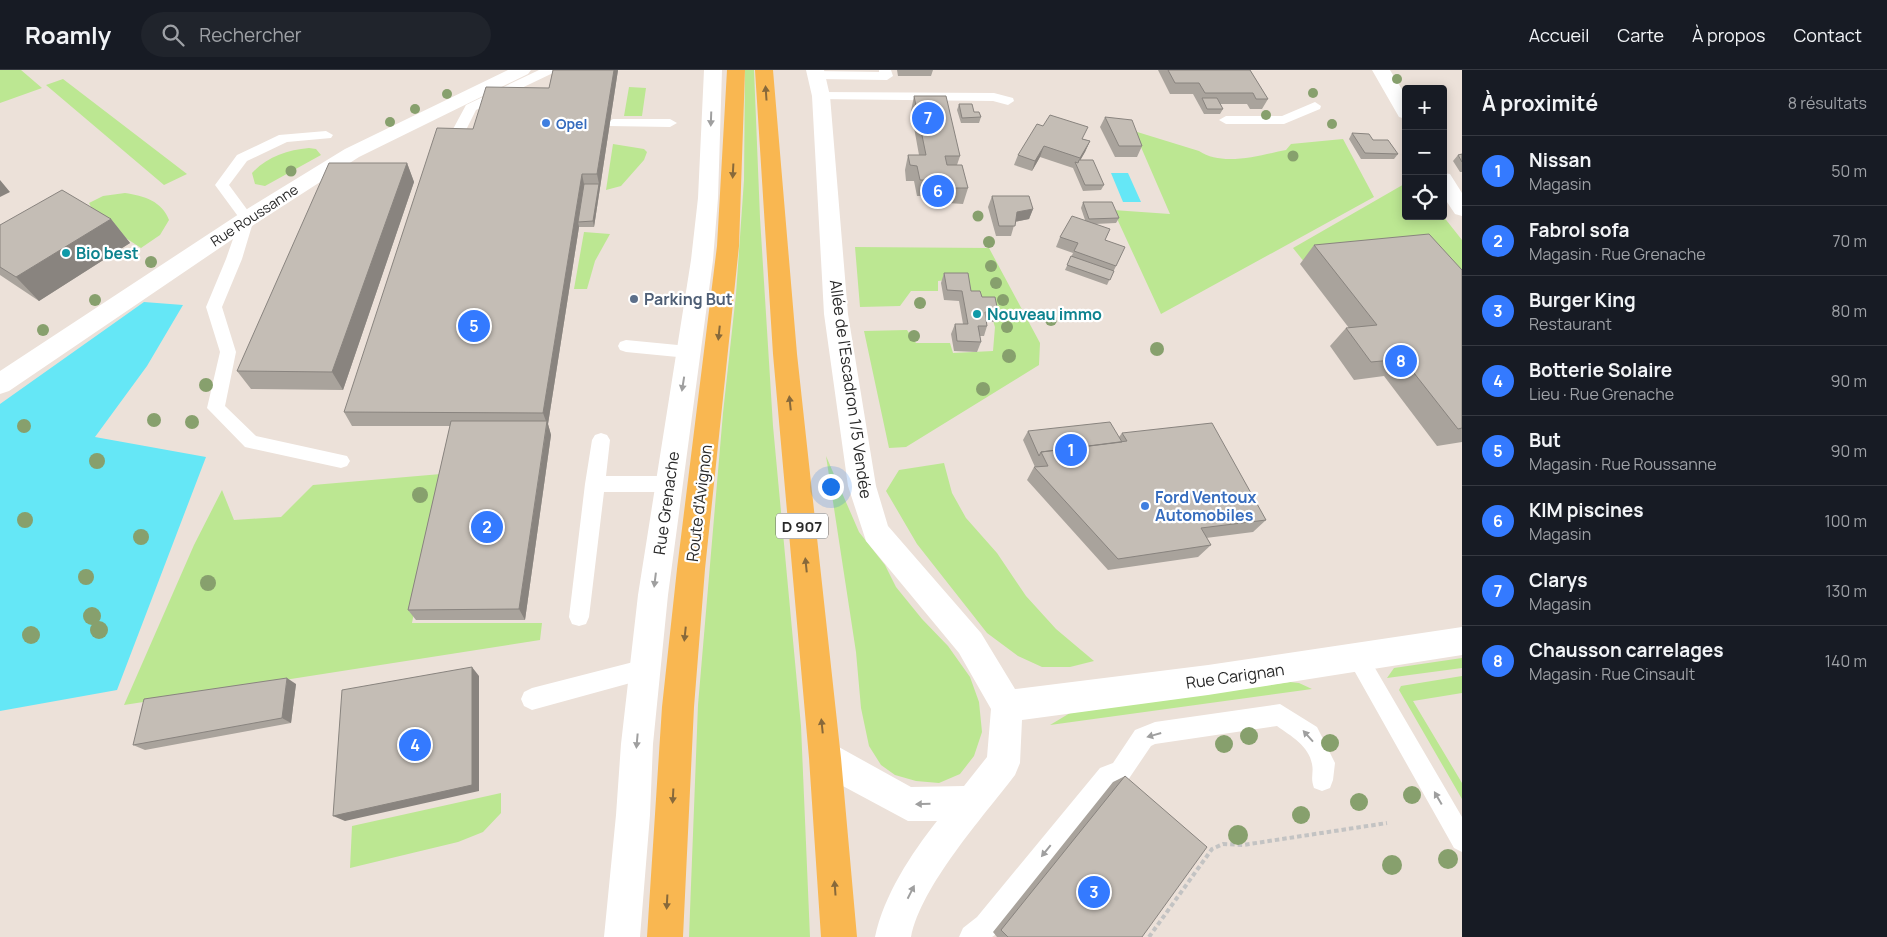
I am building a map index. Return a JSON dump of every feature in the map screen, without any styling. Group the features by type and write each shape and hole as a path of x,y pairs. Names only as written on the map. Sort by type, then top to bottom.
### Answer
{"main road":[{"name":"Route d'Avignon","path":"665,937 678,697 728,246 736,70"},
{"name":"D 907","path":"764,70 785,354 825,758 839,937"}],"street":[{"name":"Rue Roussanne","path":"0,384 247,219 352,153 522,70"},
{"name":"Rue Grenache","path":"622,937 633,815 637,744 645,669 668,484 702,260 708,198 713,70"},
{"path":"1381,70 1402,106"},
{"name":"Allée de l'Escadron 1/5 Vendée","path":"817,80 836,314 862,486 876,532 970,643 1007,706"},
{"path":"1447,185 1462,209"},
{"name":"Rue Carignan","path":"1007,706 1208,680 1462,641"},
{"path":"893,937 896,922 927,862 1003,763 1007,706"},
{"path":"825,758 908,804 971,803"}],"lane":[{"path":"459,131 471,108 549,70"},
{"path":"817,80 886,76 885,70"},
{"path":"817,80 994,97 1008,101"},
{"path":"1226,120 1284,120 1315,106"},
{"path":"613,123 670,123"},
{"path":"326,135 284,138 242,158 222,185 247,219 234,259 214,307 228,352 216,408 251,442 341,461"},
{"path":"626,346 688,352"},
{"path":"578,617 601,440"},
{"path":"594,484 668,484"},
{"path":"1358,658 1462,840"},
{"path":"532,699 645,669"},
{"path":"972,937 986,926 1108,776 1120,772 1142,738 1155,733 1280,715 1309,735 1324,763 1322,780"}],"path":[{"path":"1149,937 1212,849 1223,844 1243,845 1387,823"}],"green space":[{"path":"0,70 21,70 42,88 0,103"},
{"path":"745,70 754,70 760,218 773,426 801,726 810,937 689,937 698,705 723,413 736,294 744,180"},
{"path":"63,79 187,174 164,185 46,85"},
{"path":"629,87 646,88 642,116 624,116"},
{"path":"1134,131 1199,151 1209,156 1230,159 1253,157 1286,150 1291,144 1343,139 1374,197 1161,314 1113,210 1170,214"},
{"path":"613,144 644,149 647,152 644,160 621,186 606,190"},
{"path":"316,149 321,155 265,186 255,184 252,173 264,163 293,150"},
{"path":"1402,185 1402,220 1446,220 1462,240 1462,310 1305,263 1293,248"},
{"path":"125,193 152,200 162,208 169,220 160,235 141,248 97,219 89,203 103,196"},
{"path":"584,232 610,234 595,261 587,289 574,289"},
{"path":"855,247 989,248 1040,343 1039,365 906,447 889,448 864,331 907,330 916,343 950,343 953,353 993,351 995,327 986,299 968,293 963,278 938,281 938,291 911,291 900,306 860,307"},
{"path":"826,456 859,532 885,565 896,587 922,619 948,646 970,677 979,702 982,732 974,756 960,774 939,783 916,781 895,775 881,765 869,746 861,708 856,652"},
{"path":"944,463 952,493 966,518 997,553 1026,596 1056,629 1094,661 1070,667 1042,667 1018,656 987,633 917,544 886,491 899,470"},
{"path":"441,474 412,623 542,623 540,640 124,705 194,545 222,490 234,520 281,517 313,485"},
{"path":"1462,658 1462,668 1387,678 1394,668"},
{"path":"1462,676 1462,693 1413,701 1462,783 1462,799 1399,690 1401,686"},
{"path":"1290,682 1299,683 1312,689 1050,725 1070,713"},
{"path":"501,793 501,813 483,832 458,842 350,868 352,826"}],"water":[{"path":"1111,173 1128,173 1141,202 1123,202"},
{"path":"144,302 183,305 147,366 95,437 206,457 117,690 0,711 0,404"}],"building":[{"path":"553,70 614,70 597,174 582,174 543,413 344,412 437,128 473,129 486,87 549,88"},
{"path":"1168,70 1250,70 1268,99 1256,99 1253,93 1205,93 1199,83 1175,83"},
{"path":"914,96 946,96 960,156 945,156 947,165 962,165 968,188 952,188 950,181 920,180 917,166 910,165 908,155 926,155"},
{"path":"1202,98 1217,98 1223,109 1207,109"},
{"path":"959,104 972,104 974,112 979,112 981,117 962,118"},
{"path":"1050,115 1088,127 1082,139 1090,141 1080,158 1044,146 1035,161 1018,155 1037,124 1043,126"},
{"path":"1105,117 1132,120 1142,146 1119,146"},
{"path":"1352,133 1369,134 1373,140 1388,140 1398,154 1365,153"},
{"path":"1462,154 1462,162 1458,155"},
{"path":"1079,160 1093,160 1104,185 1085,185 1075,162 1078,163"},
{"path":"329,163 407,163 332,372 237,371"},
{"path":"584,184 599,184 593,221 578,222"},
{"path":"62,190 111,219 16,277 0,267 0,225"},
{"path":"992,196 1029,196 1033,209 1017,212 1015,226 999,226"},
{"path":"1083,202 1112,202 1119,218 1089,219"},
{"path":"1072,216 1110,229 1105,240 1125,247 1116,266 1074,251 1078,243 1060,237"},
{"path":"1429,234 1462,270 1462,428 1458,429 1403,359 1371,362 1346,328 1377,325 1314,245"},
{"path":"1071,256 1114,271 1110,280 1067,265"},
{"path":"944,273 968,273 971,291 980,291 982,297 995,297 998,312 985,312 987,326 978,326 981,342 957,341 955,324 968,324 962,291 947,290"},
{"path":"451,421 547,421 519,609 408,610"},
{"path":"1110,422 1122,442 1041,452 1039,456 1028,431"},
{"name":"Ford Ventoux Automobiles","path":"1212,423 1266,520 1201,528 1211,545 1118,559 1034,467 1048,466 1041,452 1127,441 1122,433"},
{"path":"472,667 472,785 333,816 342,690"},
{"path":"287,678 282,718 133,745 144,699"},
{"path":"1125,776 1207,847 1142,937 1008,937 1001,930"}],"place":[{"name":"Clarys","path":"928,118"},
{"name":"Opel","path":"546,123"},
{"name":"KIM piscines","path":"938,191"},
{"name":"Bio best","path":"66,253"},
{"name":"Parking But","path":"634,299"},
{"name":"Nouveau immo","path":"977,314"},
{"name":"But","path":"474,326"},
{"name":"Chausson carrelages","path":"1401,361"},
{"name":"Nissan","path":"1071,450"},
{"name":"Ford Ventoux Automobiles","path":"1145,506"},
{"name":"Fabrol sofa","path":"487,527"},
{"name":"Botterie Solaire","path":"415,745"},
{"name":"Burger King","path":"1094,892"}]}
